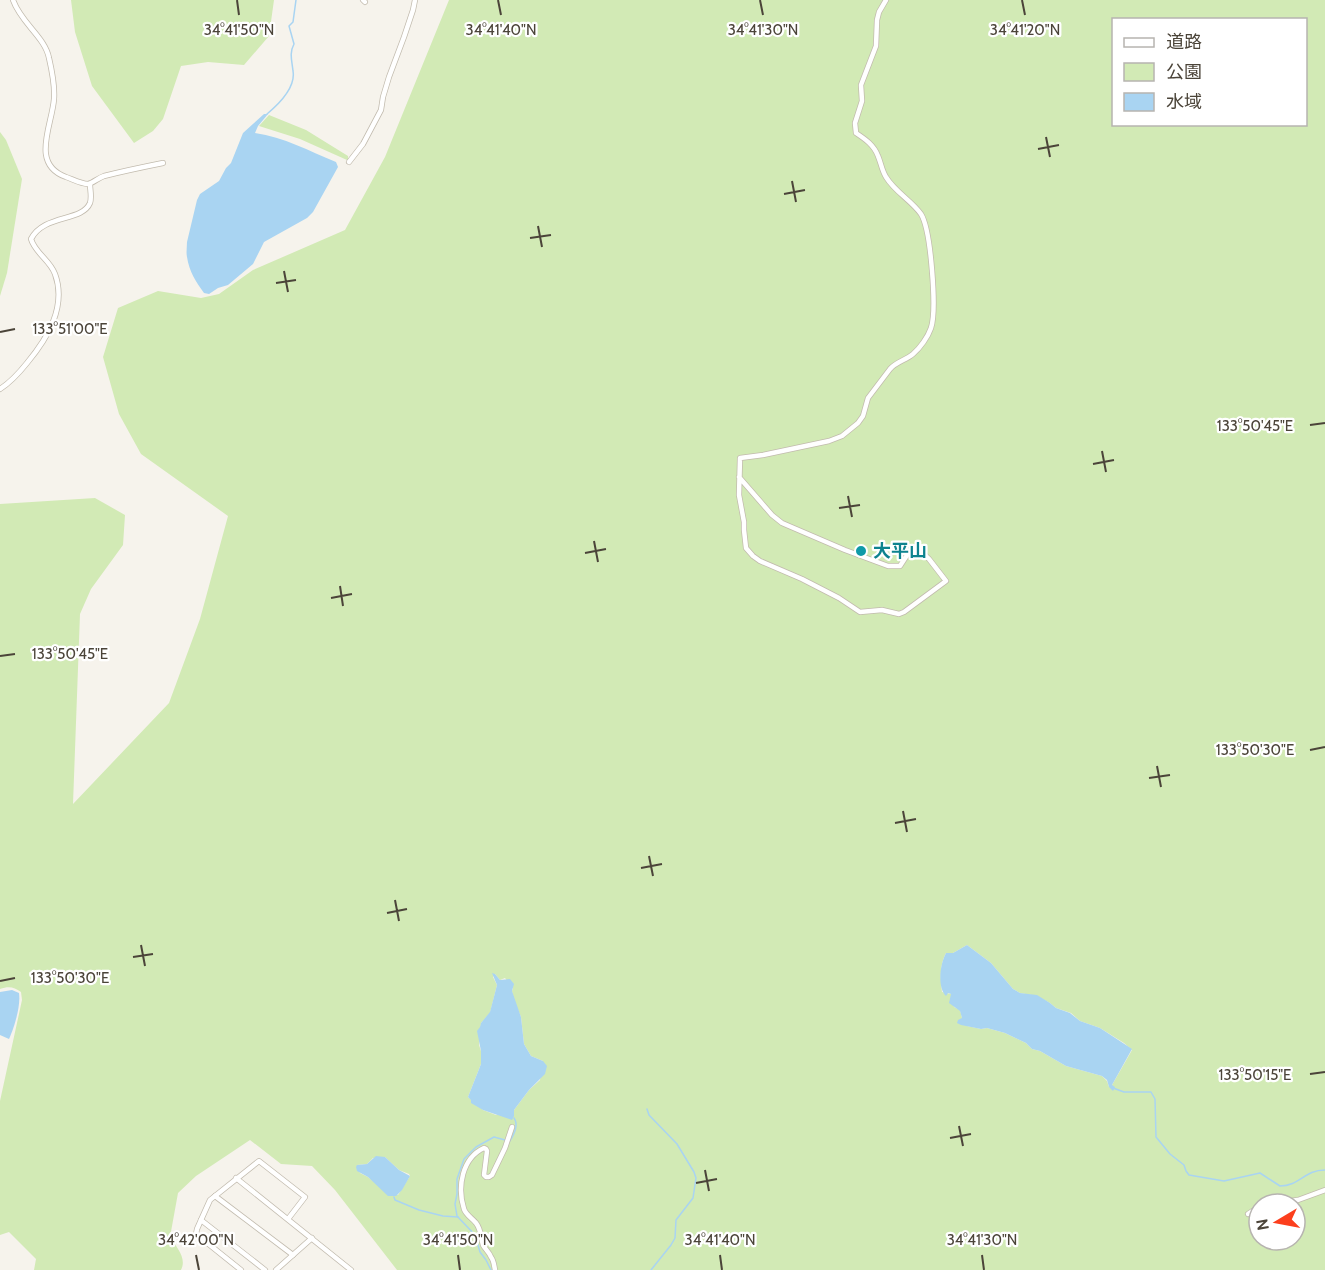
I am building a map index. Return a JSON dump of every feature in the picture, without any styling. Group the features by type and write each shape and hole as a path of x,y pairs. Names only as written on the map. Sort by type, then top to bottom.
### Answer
{"street":[{"path":"13,0 21,17 44,44 49,54 54,99 45,146 51,168 62,175 90,184 100,177 163,163"},
{"path":"350,162 363,144 381,110 389,77 415,0"},
{"path":"739,477 771,516 782,523 888,566 900,566 911,549 918,549 946,581 899,614 882,610 860,612 839,598 753,556 746,548 739,495 739,477 740,458 829,441 851,430 863,416 868,398 881,379 893,366 913,354 927,337 931,328 934,293 924,222 916,208 885,175 878,154 870,143 856,133 855,123 862,101 861,85 876,46 877,20 886,0"},
{"path":"0,389 15,378 39,349 54,322 58,293 55,274 50,264 32,244 31,239 34,232 52,221 85,210 91,197 90,184"},
{"path":"495,1270 493,1259 484,1247 478,1226 464,1209 460,1190 461,1181 475,1152 484,1148 487,1151 484,1175 489,1177 495,1170 513,1127"},
{"path":"241,1270 196,1234 210,1200 259,1161 305,1197 288,1219"},
{"path":"236,1178 350,1269"},
{"path":"1307,1197 1325,1190"},
{"path":"215,1196 293,1255"},
{"path":"201,1220 266,1270"},
{"path":"276,1270 312,1238"},
{"path":"340,1270 350,1269"}],"green space":[{"path":"71,0 274,0 269,36 244,65 208,62 181,66 163,119 153,131 134,143 92,86 75,32"},
{"path":"449,0 1325,0 1325,1270 397,1270 335,1190 312,1166 281,1164 250,1140 196,1176 178,1193 170,1237 182,1257 181,1270 34,1270 36,1259 9,1232 0,1235 0,1101 22,1000 21,992 16,989 9,987 0,989 0,504 95,498 125,515 123,545 91,589 80,614 73,804 169,703 200,619 228,516 141,454 119,414 103,357 118,308 158,291 201,298 219,294 253,270 345,230 385,157","holes":["967,945 991,963 1013,989 1020,993 1037,996 1056,1008 1071,1013 1080,1021 1100,1028 1132,1050 1112,1085 1109,1087 1102,1076 1066,1066 1005,1033 967,1026 960,1010 954,1007 951,994 942,992 941,977 946,953 953,953","495,974 500,980 505,978 513,988 513,998 521,1017 524,1044 531,1056 543,1061 540,1080 514,1110 496,1115 483,1110 468,1097 481,1064 479,1045 481,1023 490,1013 497,985 493,977","385,1157 399,1170 410,1176 398,1195 360,1173 357,1165 367,1164 373,1158"]},
{"path":"269,115 306,130 348,156 348,159 300,139 259,126"},
{"path":"0,132 6,140 22,179 7,273 0,296"}],"water":[{"path":"264,114 268,114 255,133 296,145 336,162 338,167 313,212 307,218 264,242 253,264 228,285 209,294 204,293 191,272 187,255 187,242 197,200 200,194 219,181 231,163 243,133"},
{"path":"967,945 991,963 1013,989 1020,993 1037,995 1080,1021 1100,1028 1132,1049 1112,1085 1115,1087 1113,1091 1102,1076 1066,1066 1005,1033 957,1023 962,1018 960,1011 949,1003 951,994 948,993 946,996 943,992 940,981 941,969 946,953 953,953"},
{"path":"492,973 500,980 510,979 514,984 512,991 521,1017 524,1044 531,1056 543,1061 547,1066 545,1074 514,1110 512,1120 483,1110 471,1103 468,1097 481,1064 477,1031 490,1012 497,985"},
{"path":"12,990 19,993 19,1004 9,1039 0,1035 0,992"},
{"path":"376,1156 385,1157 399,1170 410,1176 396,1196 388,1196 368,1177 357,1171 357,1165 367,1164"}],"waterway":[{"path":"267,114 281,100 292,83 291,54 294,44 289,26 293,22 296,0"},
{"path":"1113,1088 1124,1092 1151,1092 1155,1099 1156,1137 1170,1154 1184,1165 1189,1175 1224,1181 1260,1173 1280,1186 1293,1184 1312,1172 1325,1170"},
{"path":"647,1109 649,1115 677,1144 696,1178 693,1198 676,1220 675,1238 651,1270"},
{"path":"510,1141 516,1127 514,1118"},
{"path":"491,1270 480,1252 475,1235 457,1216 455,1204 457,1179 464,1159 476,1147 494,1137 505,1140"},
{"path":"394,1197 395,1200 419,1210 458,1217"}],"place":[{"name":"大平山","path":"861,551"}]}
